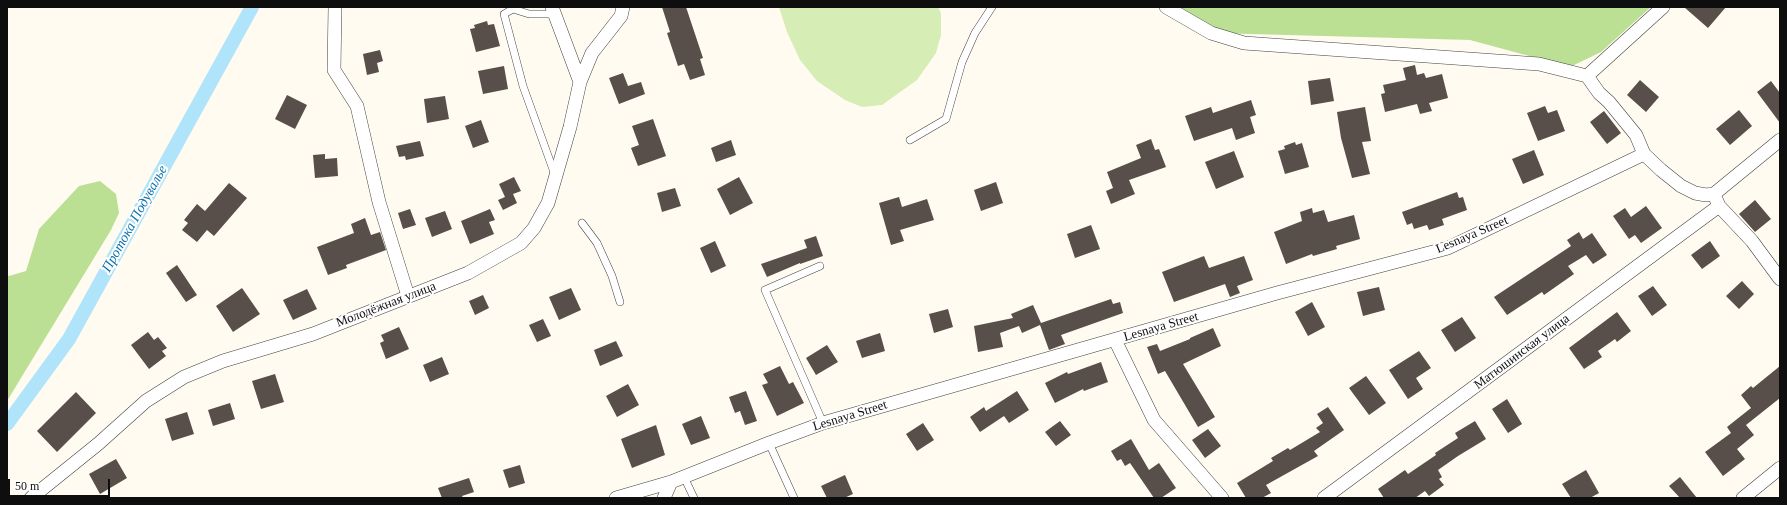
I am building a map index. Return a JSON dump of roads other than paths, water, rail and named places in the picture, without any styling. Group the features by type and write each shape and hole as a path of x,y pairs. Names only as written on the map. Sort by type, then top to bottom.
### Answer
{"street":[{"path":"335,7 334,70 357,106 379,202 408,296"},
{"name":"Молодёжная улица","path":"31,498 98,444 146,401 184,377 223,361 313,334 468,272 521,243 534,228 548,203 570,127 580,82 592,53 621,16 623,7"},
{"path":"1166,7 1211,33 1244,43 1539,64 1587,76 1599,93 1636,135 1644,154 1681,186 1695,193 1706,195 1717,200 1752,241 1780,279"},
{"path":"1587,76 1663,7"},
{"path":"552,11 580,82"},
{"name":"Матюшинская улица","path":"1324,498 1717,200 1780,140"},
{"name":"Lesnaya Street","path":"616,498 671,482 769,443 823,424 1277,293 1448,248 1644,154"},
{"path":"1115,340 1154,420 1222,498"},
{"path":"1743,498 1780,468"},
{"path":"664,498 671,482"}],"lane":[{"path":"910,140 946,119 962,62 975,33 992,7"},
{"path":"552,11 529,14 514,9 504,14 523,86 556,176"},
{"path":"582,223 597,243 612,276 620,302"},
{"path":"820,266 765,290 823,424"},
{"path":"769,443 794,498"},
{"path":"684,477 694,498"}],"waterway":[{"name":"Протока Подувалье","path":"7,424 69,339 252,7"}]}
